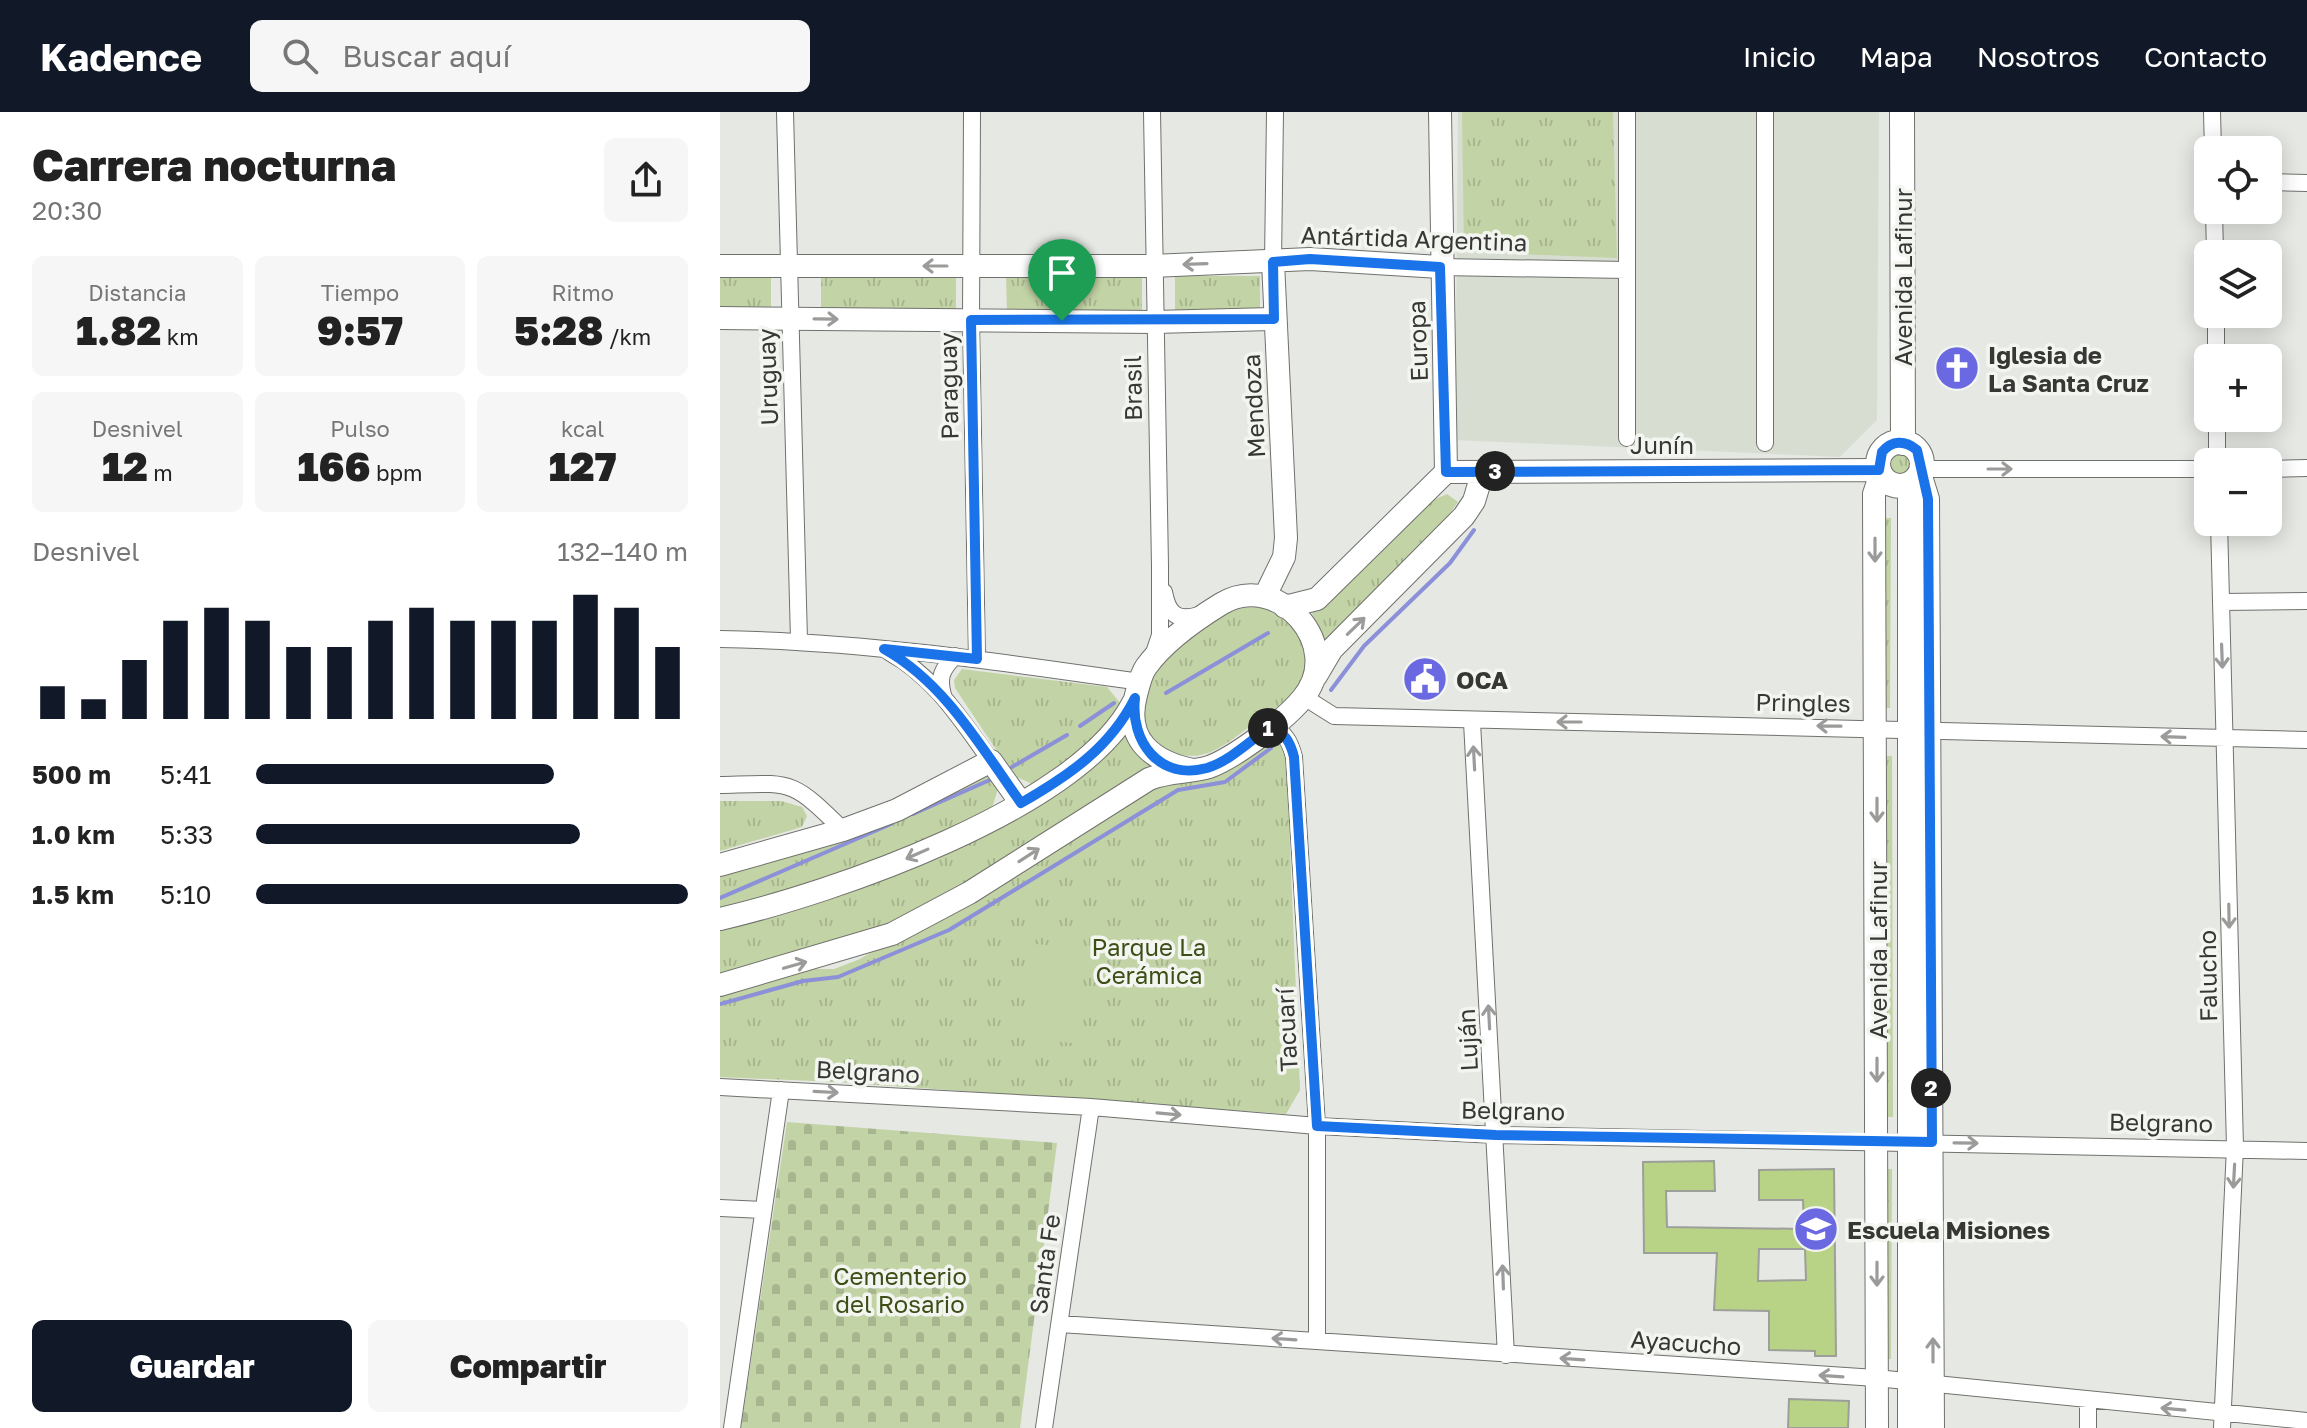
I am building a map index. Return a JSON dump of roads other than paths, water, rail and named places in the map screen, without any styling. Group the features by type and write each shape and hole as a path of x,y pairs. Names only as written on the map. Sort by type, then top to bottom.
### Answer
{"main road":[{"name":"Avenida Lafinur","path":"1902,112 1903,443"},
{"path":"1903,443 1920,454 1901,476 1879,458 1886,448 1903,443"},
{"name":"Avenida Lafinur","path":"1901,476 1904,1381 1910,1428"},
{"name":"Avenida Lafinur","path":"1896,1428 1904,1381"}],"street":[{"name":"Uruguay","path":"785,112 799,640"},
{"name":"Paraguay","path":"972,112 970,267 977,659"},
{"name":"Brasil","path":"1140,683 1160,635 1152,112"},
{"name":"Mendoza","path":"1275,112 1274,319 1286,538 1275,602"},
{"name":"Europa","path":"1440,112 1440,267 1446,472"},
{"path":"1627,112 1627,438"},
{"path":"1765,112 1765,443"},
{"path":"2212,112 2213,136"},
{"path":"2282,182 2307,183"},
{"name":"Antártida Argentina","path":"720,266 1152,266 1310,259 1440,267 1627,270"},
{"path":"720,318 1154,322 1274,319"},
{"path":"2282,469 2307,468"},
{"name":"Junín","path":"1446,472 1901,476 2194,469"},
{"path":"720,985 892,934 969,893 1149,779 1221,761 1271,726 1307,693 1332,649 1464,516 1474,501 1483,471"},
{"path":"1275,602 1317,599 1446,472"},
{"name":"Avenida Lafinur","path":"1877,1428 1904,1381 1904,728 1928,499 1901,476"},
{"name":"Falucho","path":"2219,536 2235,1147 2222,1421"},
{"name":"Brasil","path":"1160,566 1166,604 1176,617 1193,617 1224,602"},
{"path":"720,919 806,896 878,870 1021,803 1092,757 1125,718 1140,683 1191,625 1224,602 1246,595 1275,602 1300,616 1314,640 1307,693"},
{"path":"2221,602 2307,601"},
{"path":"720,639 799,640 955,656 1140,683"},
{"path":"884,649 916,668 943,695 1021,803"},
{"path":"943,695 939,681 944,668 955,656"},
{"path":"1140,683 1133,718 1142,745 1169,765 1193,770"},
{"name":"Pringles","path":"1307,693 1334,716 1472,722 1904,728 2307,740"},
{"name":"Luján","path":"1472,722 1506,1355"},
{"name":"Tacuarí","path":"1271,726 1288,739 1294,757 1317,1126 1317,1341"},
{"path":"720,865 843,830 897,810 991,761"},
{"path":"720,785 779,784 795,787 843,830"},
{"name":"Belgrano","path":"720,1087 1091,1107 1317,1126 1496,1135 2235,1147 2307,1151"},
{"path":"732,1428 781,1090"},
{"name":"Santa Fe","path":"1044,1428 1091,1107"},
{"path":"720,1208 763,1210"},
{"name":"Ayacucho","path":"1060,1324 1904,1381 2222,1421 2307,1421"},
{"name":"Avenida Lafinur","path":"1904,1381 1933,1428"},
{"path":"2088,1402 2088,1428"}],"waterway":[{"path":"1331,690 1364,646 1450,563 1474,530"},
{"path":"1166,693 1268,633"},
{"path":"1080,726 1114,703"},
{"path":"1012,767 1067,735"},
{"path":"720,1004 803,981 838,977 949,930 1178,790 1225,782 1271,748"},
{"path":"913,814 992,779"},
{"path":"720,898 891,824"}],"place":[{"name":"Iglesia de La Santa Cruz","path":"1957,368"},
{"name":"OCA","path":"1425,679"},
{"name":"Escuela Misiones","path":"1816,1229"}],"park label":[{"name":"Parque La Cerámica","path":"1149,960"},
{"name":"Cementerio del Rosario","path":"900,1289"}]}
